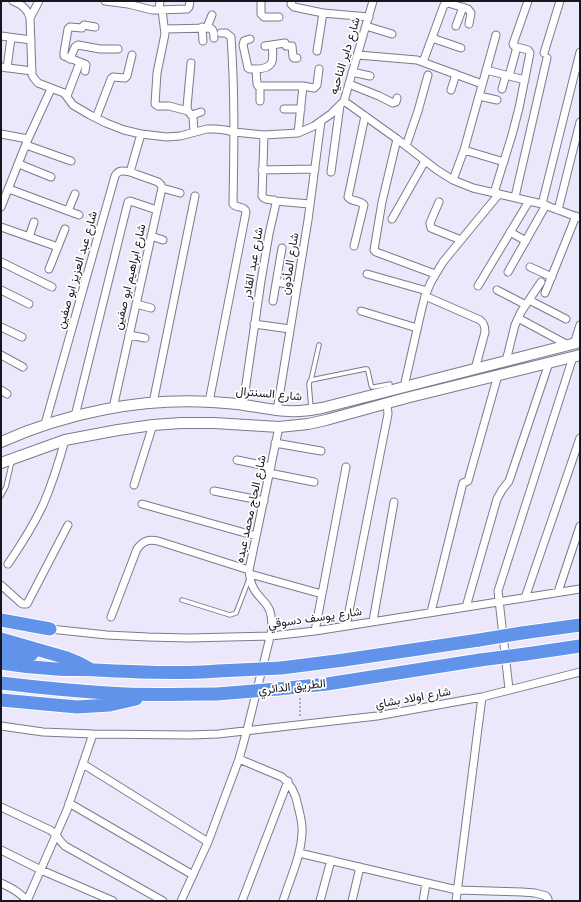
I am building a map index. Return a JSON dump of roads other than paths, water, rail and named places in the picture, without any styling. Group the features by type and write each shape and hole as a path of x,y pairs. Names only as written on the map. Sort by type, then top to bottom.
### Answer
{"highway":[{"path":"1,620 50,629"},
{"name":"الطريق الدائري","path":"1,663 22,667 57,670 149,672 218,672 280,668 580,625"},
{"path":"1,639 67,658 80,663 91,670"},
{"name":"الطريق الدائري","path":"1,683 79,691 158,695 217,694 327,684 580,646"},
{"path":"1,650 29,654 54,654"},
{"path":"1,700 78,707 110,705 158,695"}],"street":[{"path":"11,38 4,68 32,71 29,12 19,3 13,1"},
{"path":"30,18 39,1"},
{"path":"105,1 129,3 145,8 160,10 187,9 190,1"},
{"path":"160,1 164,39 157,73 155,104 158,106 168,106 190,113 201,112"},
{"path":"261,1 261,14 264,17 279,18"},
{"path":"292,1 294,7 303,5 323,13 369,17"},
{"name":"شارع داير الناحيه","path":"32,71 34,78 38,83 64,93 73,105 106,123 124,130 141,134 167,137 180,136 207,129 264,135 298,133 321,121 342,103 374,1"},
{"path":"404,387 426,294 435,274 497,194 530,54 528,50 514,46 513,44 528,1"},
{"path":"515,197 545,56 560,1"},
{"path":"423,62 444,5 448,3 471,11 469,24"},
{"path":"456,26 463,7"},
{"path":"317,51 323,13"},
{"path":"203,41 205,27 212,15"},
{"path":"85,71 86,64 65,57 64,54 68,28 82,28 84,25 95,27"},
{"path":"366,26 392,34"},
{"path":"164,29 205,27 214,31 214,38"},
{"path":"210,402 246,212 244,208 236,207 233,204 234,85 231,38 230,35 221,33"},
{"path":"453,180 464,150 496,35"},
{"path":"1,36 31,40"},
{"path":"432,38 461,48"},
{"path":"250,39 244,41 243,45 248,68 250,70 263,69 271,64 273,57 269,45 285,43 286,46 291,46 293,57 297,58"},
{"path":"70,59 75,47 78,45 100,49 118,49"},
{"path":"502,89 508,76 517,47"},
{"path":"508,272 544,205 580,52"},
{"path":"358,54 423,62 482,84"},
{"path":"96,118 111,79 113,77 125,78 127,76 132,55"},
{"path":"67,96 80,62"},
{"path":"191,63 187,107 193,117 194,132"},
{"path":"256,69 257,84 260,87 260,101"},
{"path":"260,87 303,86 314,88 317,86 319,69"},
{"path":"486,70 525,80"},
{"path":"352,72 370,76"},
{"path":"451,90 456,74"},
{"path":"406,146 428,75"},
{"path":"349,84 393,103 396,102 397,98"},
{"path":"298,133 303,86"},
{"path":"2,204 27,142 51,89"},
{"path":"479,96 497,100"},
{"path":"331,172 342,103 364,116 437,170 453,180 473,188 528,200 578,217 545,293"},
{"path":"284,109 301,109"},
{"path":"354,246 364,205 362,203 350,200 348,196 364,116"},
{"name":"شارع المأذون","path":"277,410 310,204 321,121"},
{"path":"558,210 580,122"},
{"path":"1,134 27,142 71,161"},
{"path":"141,134 130,172 158,182 162,188 180,193"},
{"path":"264,135 262,170 263,198 266,200 310,204"},
{"path":"397,139 384,194 374,250 435,274"},
{"path":"464,150 504,162"},
{"path":"392,219 425,161"},
{"path":"19,164 51,177"},
{"path":"262,170 315,169"},
{"name":"شارع عبد العزيز ابو صفين","path":"45,424 116,173 123,170 130,172"},
{"name":"شارع ابراهيم ابو صفين","path":"113,408 162,188"},
{"path":"9,189 78,215"},
{"path":"68,211 75,194"},
{"path":"153,403 195,196"},
{"path":"478,286 528,200"},
{"path":"75,416 128,202 130,201 157,210"},
{"name":"شارع عبد القادر","path":"243,405 254,324 275,201"},
{"path":"439,202 430,224 432,228 460,240"},
{"path":"29,237 34,222"},
{"path":"1,227 58,247"},
{"path":"50,269 65,229"},
{"path":"510,232 526,241"},
{"path":"151,236 163,240"},
{"path":"273,301 282,248"},
{"path":"1,262 52,287"},
{"path":"530,267 552,277"},
{"path":"368,274 426,294 480,320 485,326 485,332 475,369"},
{"path":"277,282 297,286"},
{"path":"506,361 518,318 541,282"},
{"path":"1,290 29,304"},
{"path":"497,290 566,319"},
{"path":"136,304 151,308"},
{"path":"361,311 418,328"},
{"path":"518,318 574,344 580,325"},
{"path":"254,324 290,329"},
{"path":"1,327 22,337"},
{"path":"129,334 145,338"},
{"name":"شارع السنترال","path":"1,442 45,424 75,416 113,408 153,403 181,401 210,402 290,412 311,410 574,344"},
{"path":"1,463 65,440 153,425 214,423 279,427 326,420 387,403 578,356"},
{"path":"509,689 499,602 499,585 578,356"},
{"path":"2,358 23,366"},
{"path":"466,607 498,499 502,490 509,481 548,363"},
{"path":"431,612 463,483 468,481 498,375"},
{"path":"346,626 388,414 387,403"},
{"path":"290,412 290,426"},
{"path":"134,485 153,425"},
{"name":"شارع الحاج محمد عبده","path":"181,901 208,842 238,759 247,730 272,629 271,614 268,606 255,592 250,574 256,536 279,427"},
{"path":"525,598 580,438"},
{"path":"8,564 27,536 43,505 56,473 65,440"},
{"path":"276,443 321,451"},
{"path":"237,460 314,482"},
{"path":"315,630 346,467"},
{"path":"214,491 264,501"},
{"path":"373,622 394,502"},
{"path":"142,504 256,536"},
{"path":"1,585 20,603 27,604 68,525"},
{"path":"558,592 580,526"},
{"path":"111,617 137,549 146,541 152,540 250,574 322,594"},
{"name":"شارع يوسف دسوقي","path":"50,629 93,634 148,637 223,638 270,636 373,622 580,589"},
{"name":"شارع اولاد بشاي","path":"1,726 43,732 93,734 218,734 377,716 482,697 580,672"},
{"path":"456,901 482,697"},
{"path":"1,883 16,890 27,901 70,803 93,734"},
{"path":"238,759 282,777 288,781 297,801 303,832 299,853 283,901"},
{"path":"83,764 208,842"},
{"path":"242,901 288,781"},
{"path":"70,803 194,875"},
{"path":"1,807 47,828 56,835 65,846 163,901"},
{"path":"1,850 41,870 113,901"},
{"path":"299,853 457,890 535,893 546,896 548,901"},
{"path":"320,901 331,860"},
{"path":"352,901 360,867"},
{"path":"423,901 426,883"}],"lane":[{"path":"311,410 309,384 312,380 319,345"},
{"path":"312,380 367,369 372,387 390,384"},
{"path":"1,496 6,487 13,458"},
{"path":"182,600 230,615 236,613 250,574"}]}
